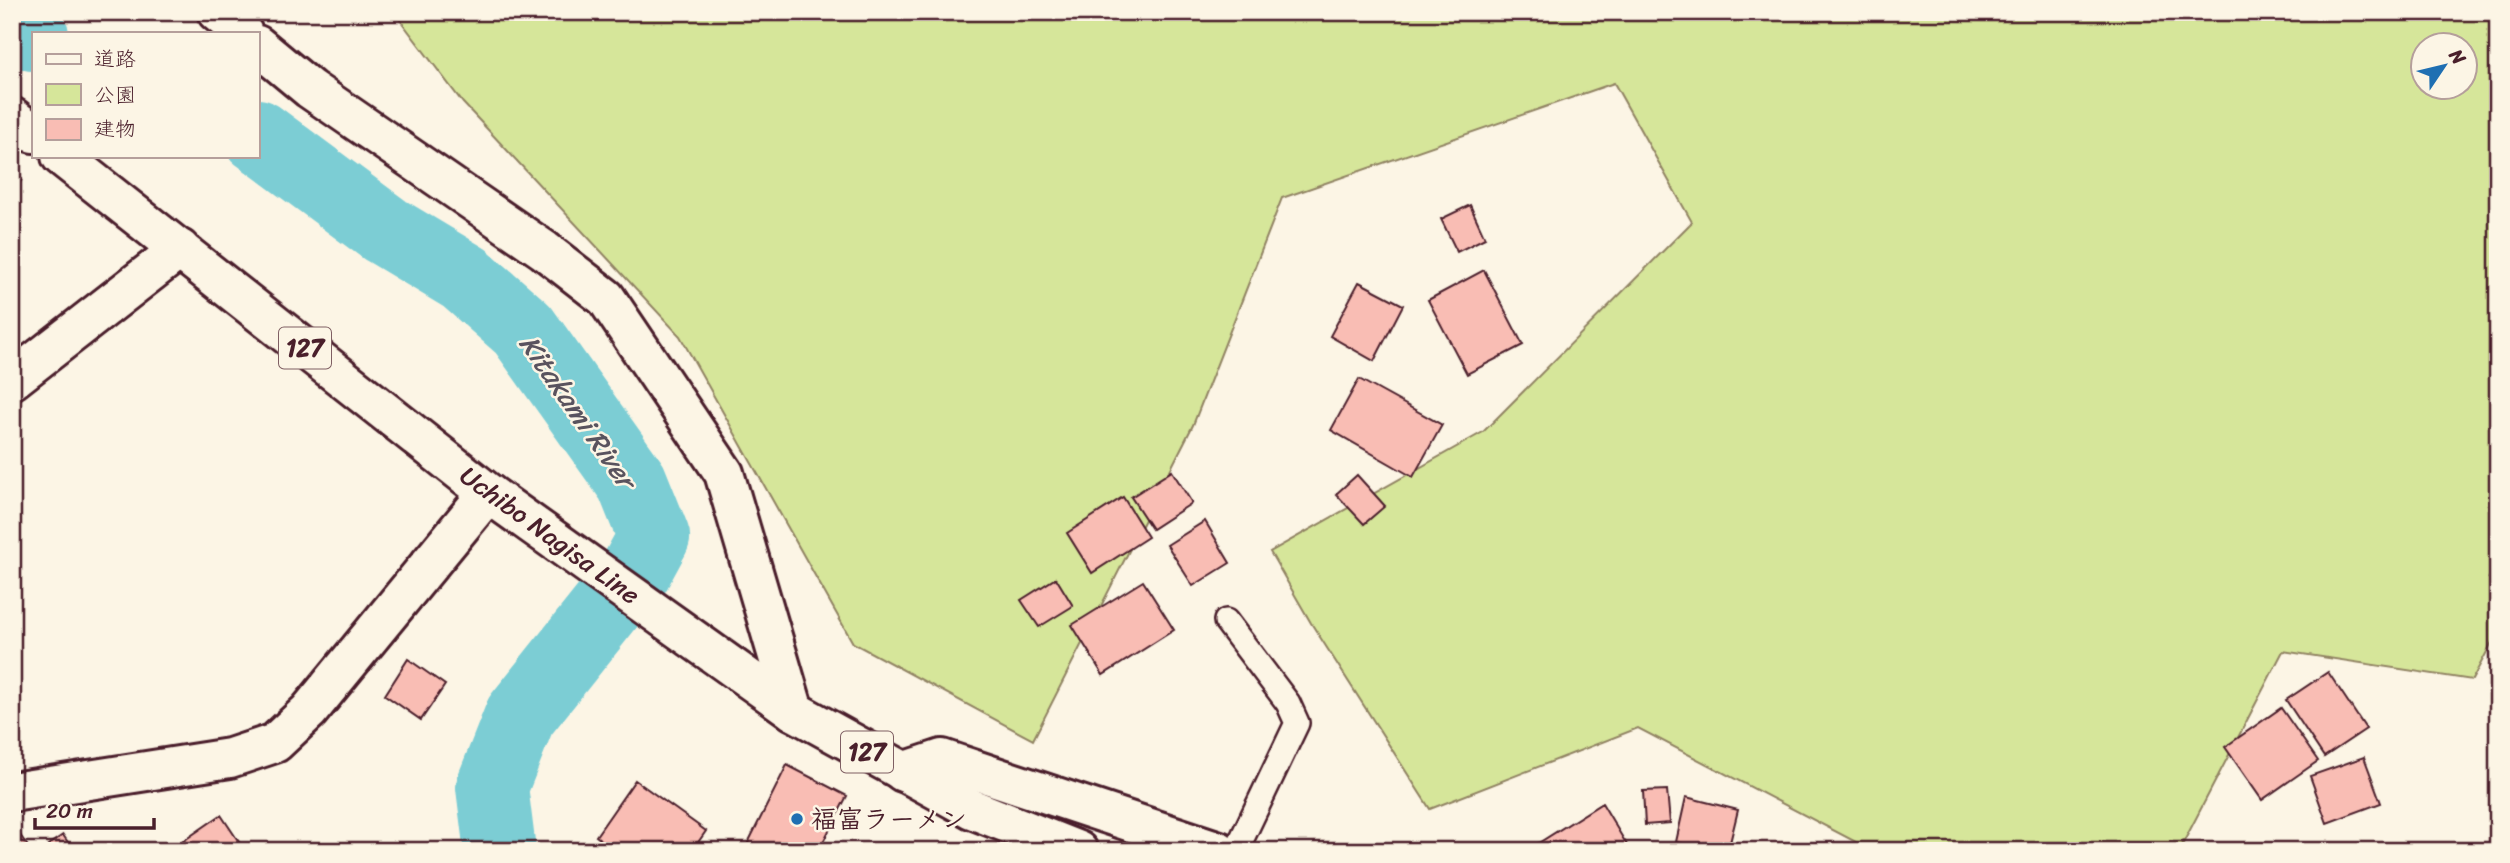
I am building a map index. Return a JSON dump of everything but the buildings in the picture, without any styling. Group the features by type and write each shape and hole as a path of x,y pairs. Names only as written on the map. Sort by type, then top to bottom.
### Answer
{"main road":[{"path":"217,12 242,32"},
{"path":"259,47 310,89 544,250 606,298 724,473 794,711"},
{"path":"12,117 32,133"},
{"name":"Uchibo Nagisa Line","path":"64,158 488,493 794,711 972,809 1078,851"},
{"path":"12,380 180,249"},
{"path":"12,792 230,758 275,743 310,711 488,493"},
{"path":"903,772 942,760 1219,851"}],"lane":[{"path":"1226,621 1288,703 1297,723 1236,851"}],"green space":[{"path":"394,12 2498,12 2498,631 2472,680 2283,651 2179,851 1873,851 1638,728 1430,809 1311,623 1270,552 1483,432 1692,222 1614,83 1282,198 1193,425 1033,740 853,643 680,336 463,103"}],"waterway":[{"name":"Kitakami River","path":"12,22 23,32 32,35"},
{"name":"Kitakami River","path":"259,136 385,230 465,278 523,329 632,482 654,537 635,572 520,716 492,787 500,851"}],"place":[{"name":"福富ラーメン","path":"797,819"}]}
